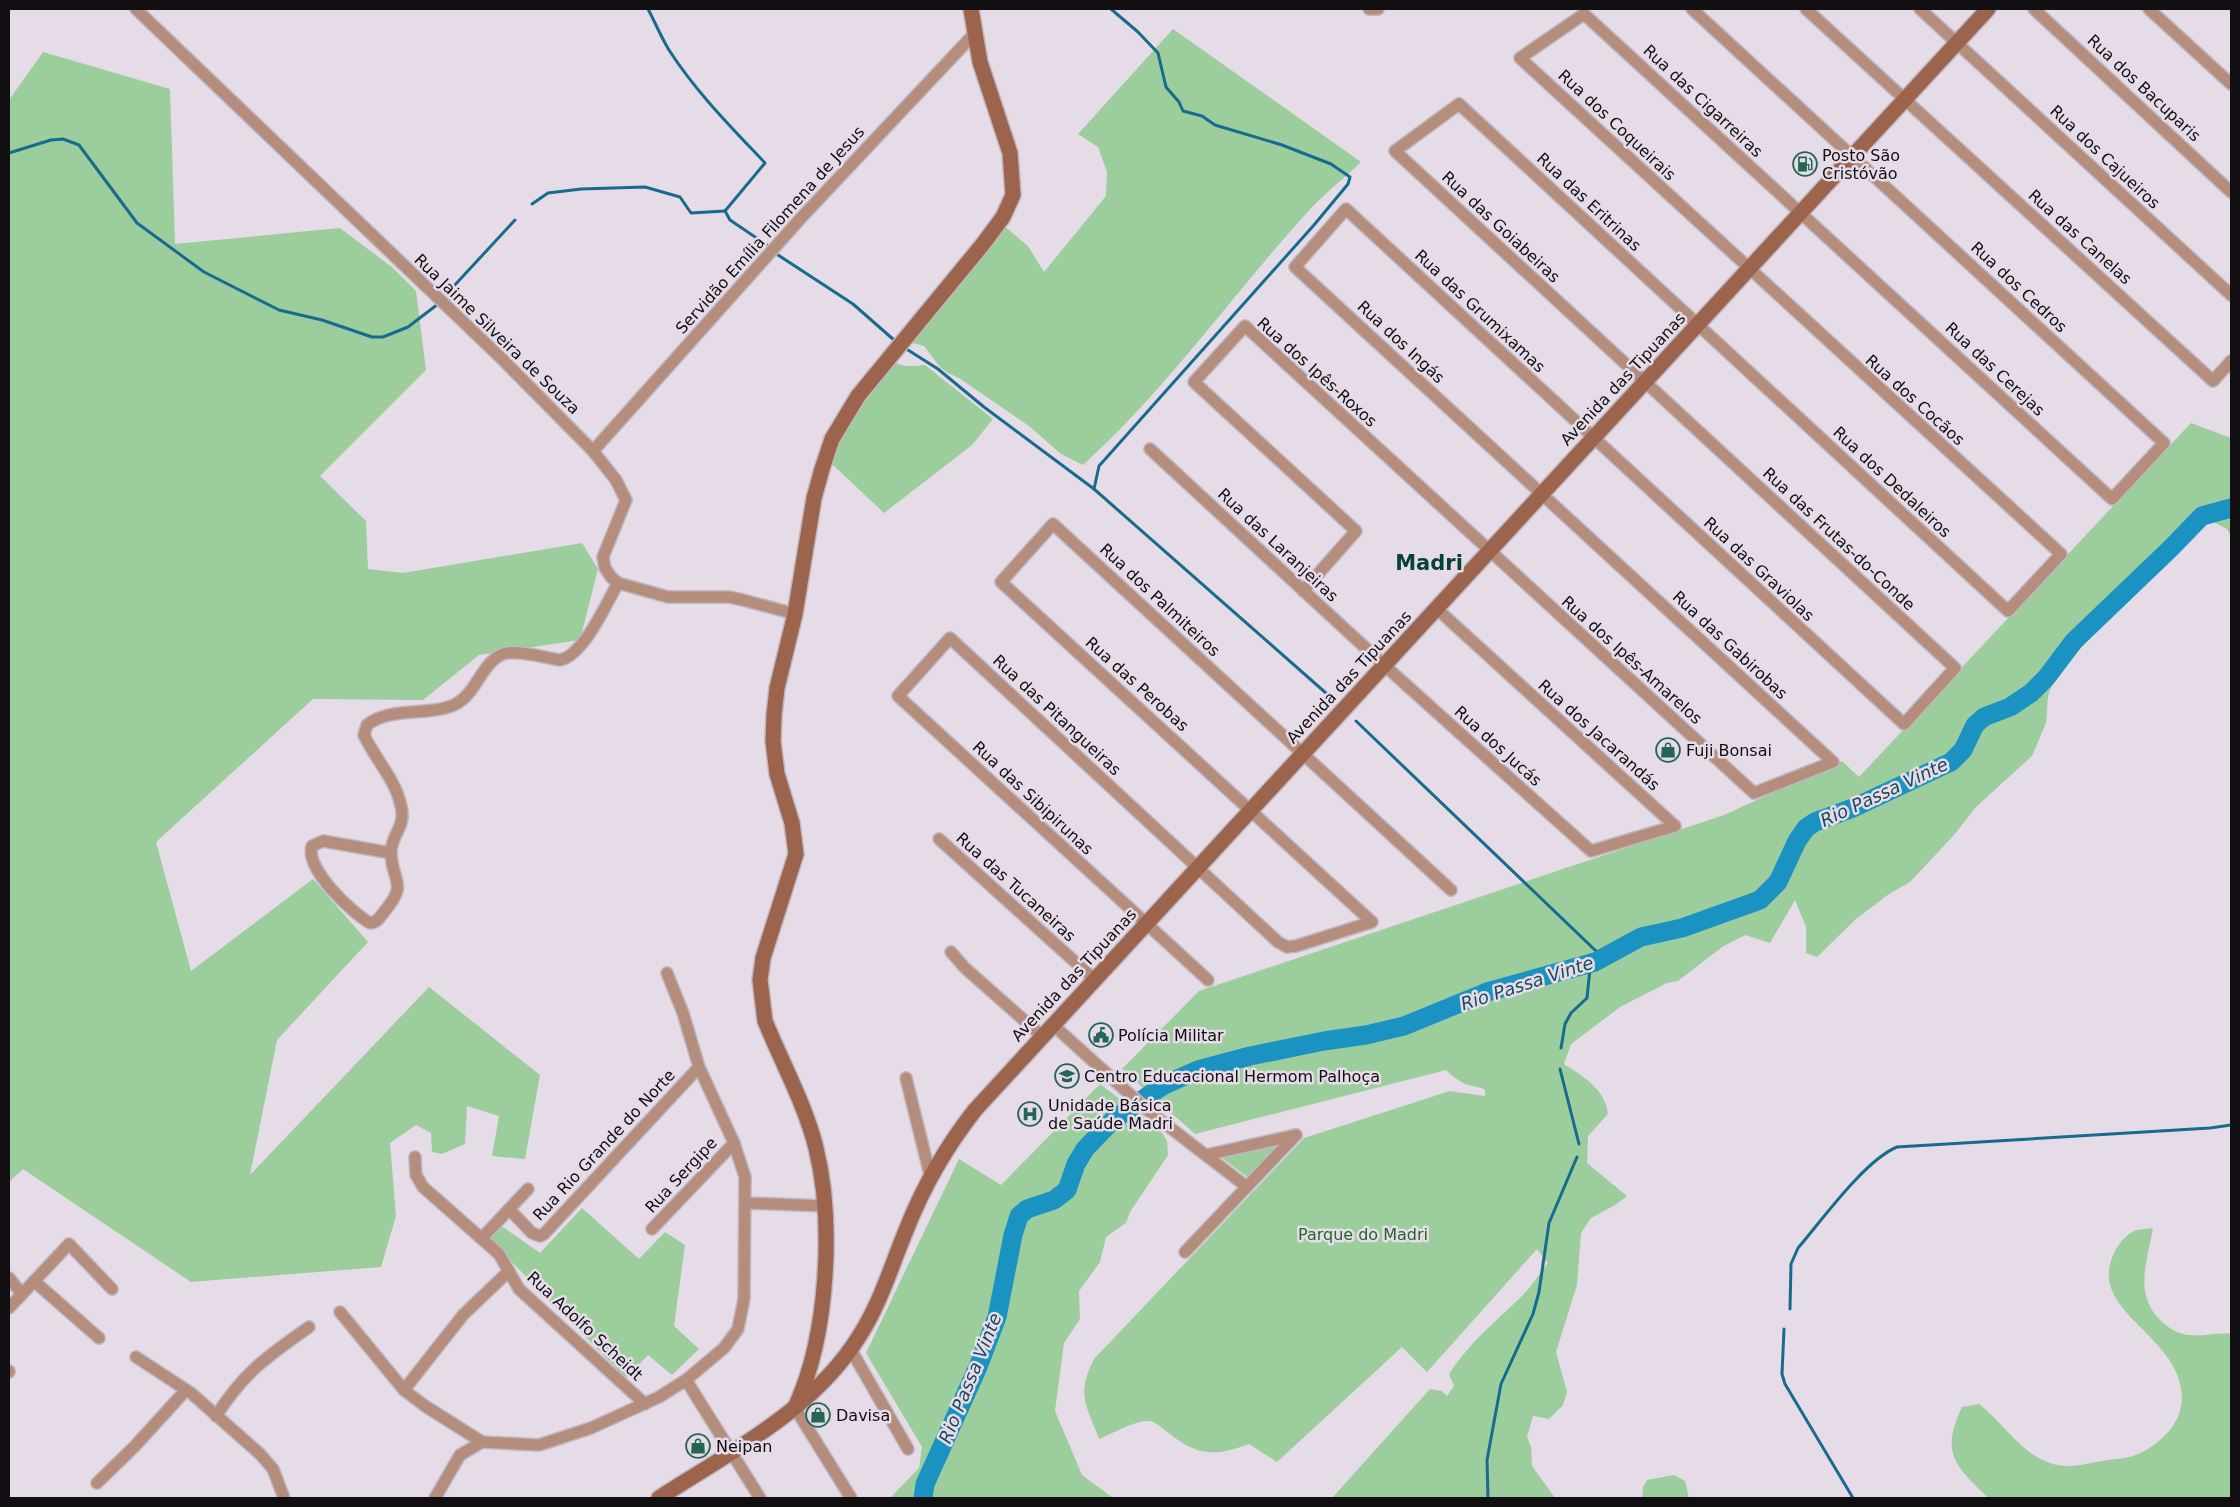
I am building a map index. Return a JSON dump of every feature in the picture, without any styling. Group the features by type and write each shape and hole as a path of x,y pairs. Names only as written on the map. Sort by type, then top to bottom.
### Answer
{"main road":[{"path":"794,1408 811,1365 818,1329 824,1266 825,1206 816,1148 765,1021 761,1005 760,980 763,958 796,854 792,823 777,774 773,741 778,688 795,614 814,498 832,440 858,396 983,244 1003,217 1013,195 1010,153 985,82 974,34 971,9"},
{"name":"Avenida das Tipuanas","path":"663,1497 794,1408 834,1370 851,1350 872,1315 930,1175 975,1110 1052,1024 1542,494 1592,437 1988,9"}],"street":[{"name":"Rua Jaime Silveira de Souza","path":"136,9 501,358 593,450 616,480 626,500 603,557 605,568 618,583"},
{"path":"1369,9 1378,9"},
{"name":"Rua dos Cedros","path":"1692,9 1853,155 2164,443"},
{"path":"1806,9 1905,99"},
{"name":"Rua dos Cajueiros","path":"1920,9 2231,295"},
{"name":"Rua dos Bacuparis","path":"2034,9 2231,192"},
{"path":"2149,9 2231,84"},
{"name":"Rua das Cigarreiras","path":"1584,14 1800,212"},
{"name":"Rua dos Coqueirais","path":"1584,14 1520,58 1748,269"},
{"name":"Servidão Emília Filomena de Jesus","path":"593,450 801,218 974,34"},
{"name":"Rua das Canelas","path":"1905,99 2213,381 2231,361"},
{"name":"Rua das Eritrinas","path":"1459,104 1697,324"},
{"name":"Rua das Goiabeiras","path":"1459,104 1395,151 1644,382"},
{"name":"Rua das Grumixamas","path":"1346,209 1592,437"},
{"name":"Rua dos Ingás","path":"1346,209 1295,267 1542,494"},
{"name":"Rua das Cerejas","path":"1800,212 2112,499 2164,443"},
{"name":"Rua dos Cocãos","path":"1748,269 2061,554"},
{"name":"Rua dos Dedaleiros","path":"1697,324 2008,612 2061,554"},
{"name":"Rua dos Ipês-Roxos","path":"1303,591 1356,531 1194,382 1245,326 1489,551"},
{"name":"Rua das Frutas-do-Conde","path":"1644,382 1955,668 1904,724"},
{"name":"Rua das Graviolas","path":"1592,437 1904,724"},
{"name":"Rua das Laranjeiras","path":"1150,449 1384,665"},
{"name":"Rua das Gabirobas","path":"1542,494 1833,762 1754,793"},
{"name":"Rua dos Palmiteiros","path":"1001,582 1053,524 1302,754"},
{"name":"Rua dos Ipês-Amarelos","path":"1489,551 1754,793"},
{"name":"Rua das Perobas","path":"1001,582 1372,922 1287,948 1278,942 1198,868"},
{"path":"391,853 323,841 312,846 310,852 311,859 338,897 372,924 378,920 397,894 399,885 391,853 402,823 403,812 396,791 364,735 367,725 383,717 449,707 459,702 491,662 505,653 560,660 568,659 579,650 618,583 668,597 729,597 795,614"},
{"name":"Rua dos Jacarandás","path":"1436,608 1675,826 1591,851"},
{"name":"Rua das Pitangueiras","path":"898,696 950,638 1198,868"},
{"name":"Rua dos Jucás","path":"1384,665 1591,851"},
{"name":"Rua das Sibipirunas","path":"898,696 1208,980"},
{"path":"1302,754 1451,890"},
{"name":"Rua das Tucaneiras","path":"939,839 1094,979"},
{"path":"952,952 965,968 1042,1036"},
{"path":"340,1312 404,1390 425,1406 482,1442 539,1445 591,1428 645,1404 686,1380 724,1348 738,1328 744,1299 746,1203 744,1168 699,1067 681,1006 667,974"},
{"path":"1052,1024 1146,1109 1247,1187"},
{"name":"Rua Rio Grande do Norte","path":"509,1209 532,1233 540,1236 544,1234 699,1067"},
{"path":"906,1078 930,1175"},
{"path":"1186,1252 1296,1134 1206,1155"},
{"name":"Rua Sergipe","path":"652,1229 734,1143"},
{"name":"Rua Adolfo Scheidt","path":"415,1157 418,1182 499,1254 519,1289 645,1404"},
{"path":"482,1238 528,1189"},
{"path":"746,1203 825,1206"},
{"path":"9,1308 69,1244 112,1289"},
{"path":"404,1390 463,1315 509,1271"},
{"path":"9,1278 22,1294"},
{"path":"34,1281 98,1338"},
{"path":"216,1416 230,1394 247,1374 309,1327"},
{"path":"851,1350 908,1449"},
{"path":"136,1357 186,1390 268,1462 284,1498"},
{"path":"686,1380 760,1498"},
{"path":"97,1483 135,1446 186,1390"},
{"path":"794,1408 850,1498"},
{"path":"435,1498 460,1455 482,1442"}],"green space":[{"path":"1173,29 1361,162 1316,203 1174,370 1115,434 1083,465 1061,454 1029,426 959,378 948,373 940,367 924,346 909,342 1003,225 1028,246 1044,272 1106,196 1107,172 1098,147 1078,134"},
{"path":"43,52 170,89 175,244 340,228 393,268 416,291 426,370 320,476 366,521 368,569 403,573 582,543 598,569 580,640 479,655 423,700 313,699 156,842 191,971 313,879 368,942 277,1040 250,1175 429,987 540,1075 525,1159 492,1156 499,1116 467,1106 465,1144 442,1154 432,1152 431,1133 416,1125 390,1143 396,1216 381,1267 191,1282 23,1169 9,1182 9,100"},
{"path":"891,360 903,365 925,365 993,419 972,445 884,513 830,462 843,426"},
{"name":"Parque do Madri","path":"2191,423 2231,438 2231,536 2227,529 2202,516 2056,675 2048,696 2046,723 2032,756 1976,807 1954,835 1910,882 1889,894 1856,919 1817,957 1806,953 1806,927 1795,900 1770,943 1745,935 1722,947 1678,981 1667,983 1620,1007 1571,1044 1564,1064 1592,1084 1603,1097 1608,1114 1588,1136 1587,1163 1627,1196 1591,1218 1581,1233 1577,1285 1556,1352 1567,1392 1563,1405 1549,1419 1533,1416 1527,1437 1531,1447 1532,1466 1555,1498 1332,1498 1430,1389 1442,1391 1447,1396 1454,1386 1449,1374 1465,1352 1525,1293 1548,1263 1537,1249 1427,1372 1402,1347 1277,1462 1249,1444 1227,1451 1208,1452 1199,1450 1180,1442 1151,1421 1135,1423 1099,1439 1087,1408 1084,1391 1085,1382 1094,1359 1304,1138 1450,1091 1485,1096 1485,1090 1462,1082 1446,1070 1195,1134 1122,1069 1199,991 1724,815 1842,761 1859,777"},
{"path":"1100,1084 1160,1130 1167,1141 1168,1155 1130,1212 1126,1223 1106,1237 1100,1262 1079,1291 1080,1319 1064,1343 1055,1411 1082,1475 1113,1498 890,1498 919,1468 922,1447 866,1353 959,1159 1001,1185"},
{"path":"1273,1143 1281,1145 1250,1179 1222,1158"},
{"path":"582,1208 639,1259 665,1232 685,1245 674,1326 699,1349 672,1375 648,1355 626,1378 488,1238 500,1225 540,1253"},
{"path":"2153,1228 2144,1278 2148,1301 2153,1312 2165,1325 2181,1334 2231,1334 2231,1498 1988,1498 1959,1467 1954,1458 1952,1436 1962,1407 1979,1404 2031,1453 2055,1465 2082,1465 2133,1456 2147,1450 2159,1441 2175,1423 2180,1412 2182,1399 2179,1380 2171,1363 2160,1348 2123,1308 2114,1294 2109,1279 2112,1258 2123,1239 2134,1231"},
{"path":"1674,1475 1685,1481 1689,1498 1642,1498 1643,1487 1647,1480"}],"waterway":[{"path":"648,9 663,40 679,65 714,109 765,163 725,211"},
{"path":"1094,489 1099,466 1314,225 1348,184 1350,177 1331,164 1282,145 1215,125 1202,116 1183,111 1179,102 1166,87 1158,53 1138,32 1111,9"},
{"path":"9,153 51,140 63,139 79,145 137,223 204,272 279,310 322,320 372,337 383,337 408,327 438,304"},
{"path":"532,204 548,193 581,189 645,187 680,197 691,213 725,211"},
{"path":"725,211 730,220 767,245"},
{"path":"453,287 515,220"},
{"path":"778,255 853,304 894,340"},
{"path":"908,350 938,369 984,407 1094,489 1335,701"},
{"name":"Rio Passa Vinte","path":"923,1498 925,1484 978,1367 997,1317 1013,1235 1019,1216 1027,1209 1054,1200 1067,1190 1076,1164 1085,1149 1112,1121 1164,1085 1198,1070 1250,1056 1324,1041 1366,1035 1404,1026 1487,992 1595,962 1641,937 1682,928 1760,900 1778,882 1797,841 1806,828 1815,822 1853,808 1951,762 1963,750 1975,725 1984,717 2010,707 2031,693 2046,678 2074,641 2202,516 2231,508"},
{"path":"1356,721 1596,951 1608,955"},
{"path":"1561,1048 1565,1024 1571,1013 1587,998 1590,969 1595,962"},
{"path":"1560,1069 1579,1144"},
{"path":"1790,1309 1791,1264 1798,1248 1858,1177 1871,1164 1897,1147 2210,1128 2231,1125"},
{"path":"1488,1498 1487,1460 1501,1384 1533,1314 1539,1292 1549,1223 1577,1157"},
{"path":"1784,1329 1782,1374 1785,1384 1853,1498"}],"place":[{"name":"Posto São Cristóvão","path":"1805,164"},
{"name":"Fuji Bonsai","path":"1668,750"},
{"name":"Polícia Militar","path":"1101,1035"},
{"name":"Centro Educacional Hermom Palhoça","path":"1067,1076"},
{"name":"Unidade Básica de Saúde Madri","path":"1030,1114"},
{"name":"Davisa","path":"818,1415"},
{"name":"Neipan","path":"698,1446"}],"district":[{"name":"Madri","path":"1429,563"}]}
